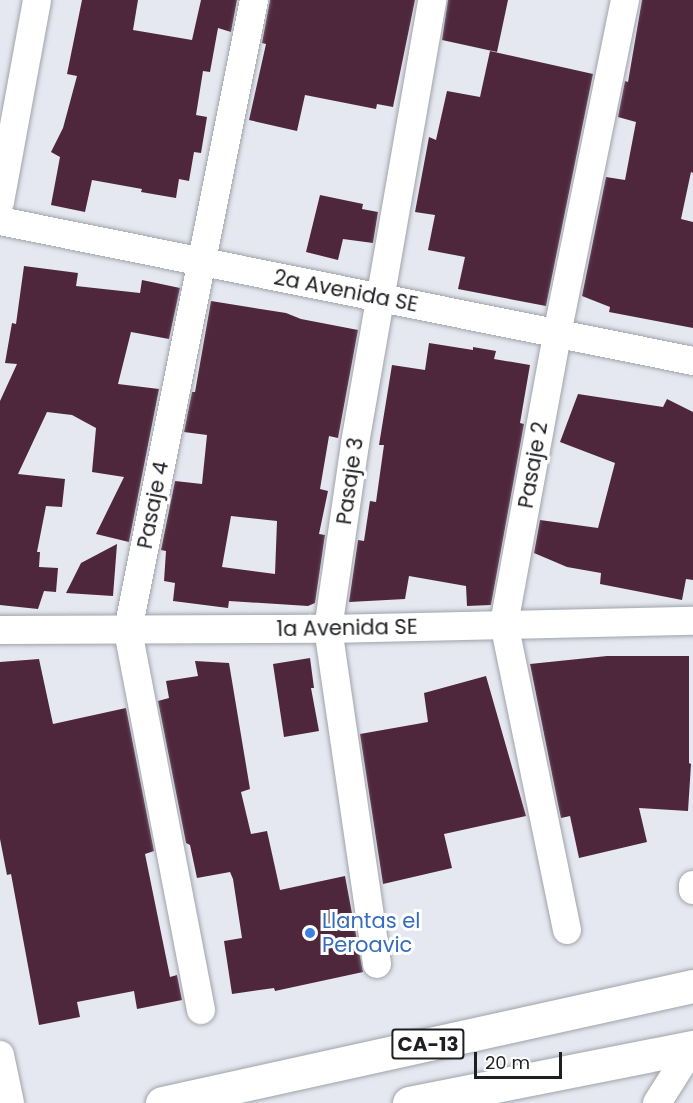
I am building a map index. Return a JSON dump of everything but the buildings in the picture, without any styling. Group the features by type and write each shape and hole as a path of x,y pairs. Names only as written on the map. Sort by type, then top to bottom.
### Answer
{"highway":[{"name":"CA-13","path":"162,1103 693,986"},
{"path":"246,1103 350,1079 420,1046"},
{"name":"CA-13","path":"431,1101 693,1046"}],"street":[{"path":"0,202 37,0"},
{"name":"Pasaje 4","path":"201,1010 128,630 254,0"},
{"name":"Pasaje 3","path":"377,963 328,629 355,443 432,0"},
{"name":"Pasaje 2","path":"567,930 504,624 557,333 626,0"},
{"name":"2a Avenida SE","path":"0,221 693,361"},
{"name":"1a Avenida SE","path":"0,630 328,629 693,621"},
{"path":"693,885 693,890"},
{"path":"657,1103 693,1046"},
{"path":"0,1055 10,1103"}],"place":[{"name":"Llantas el Peroavic","path":"310,933"}]}
